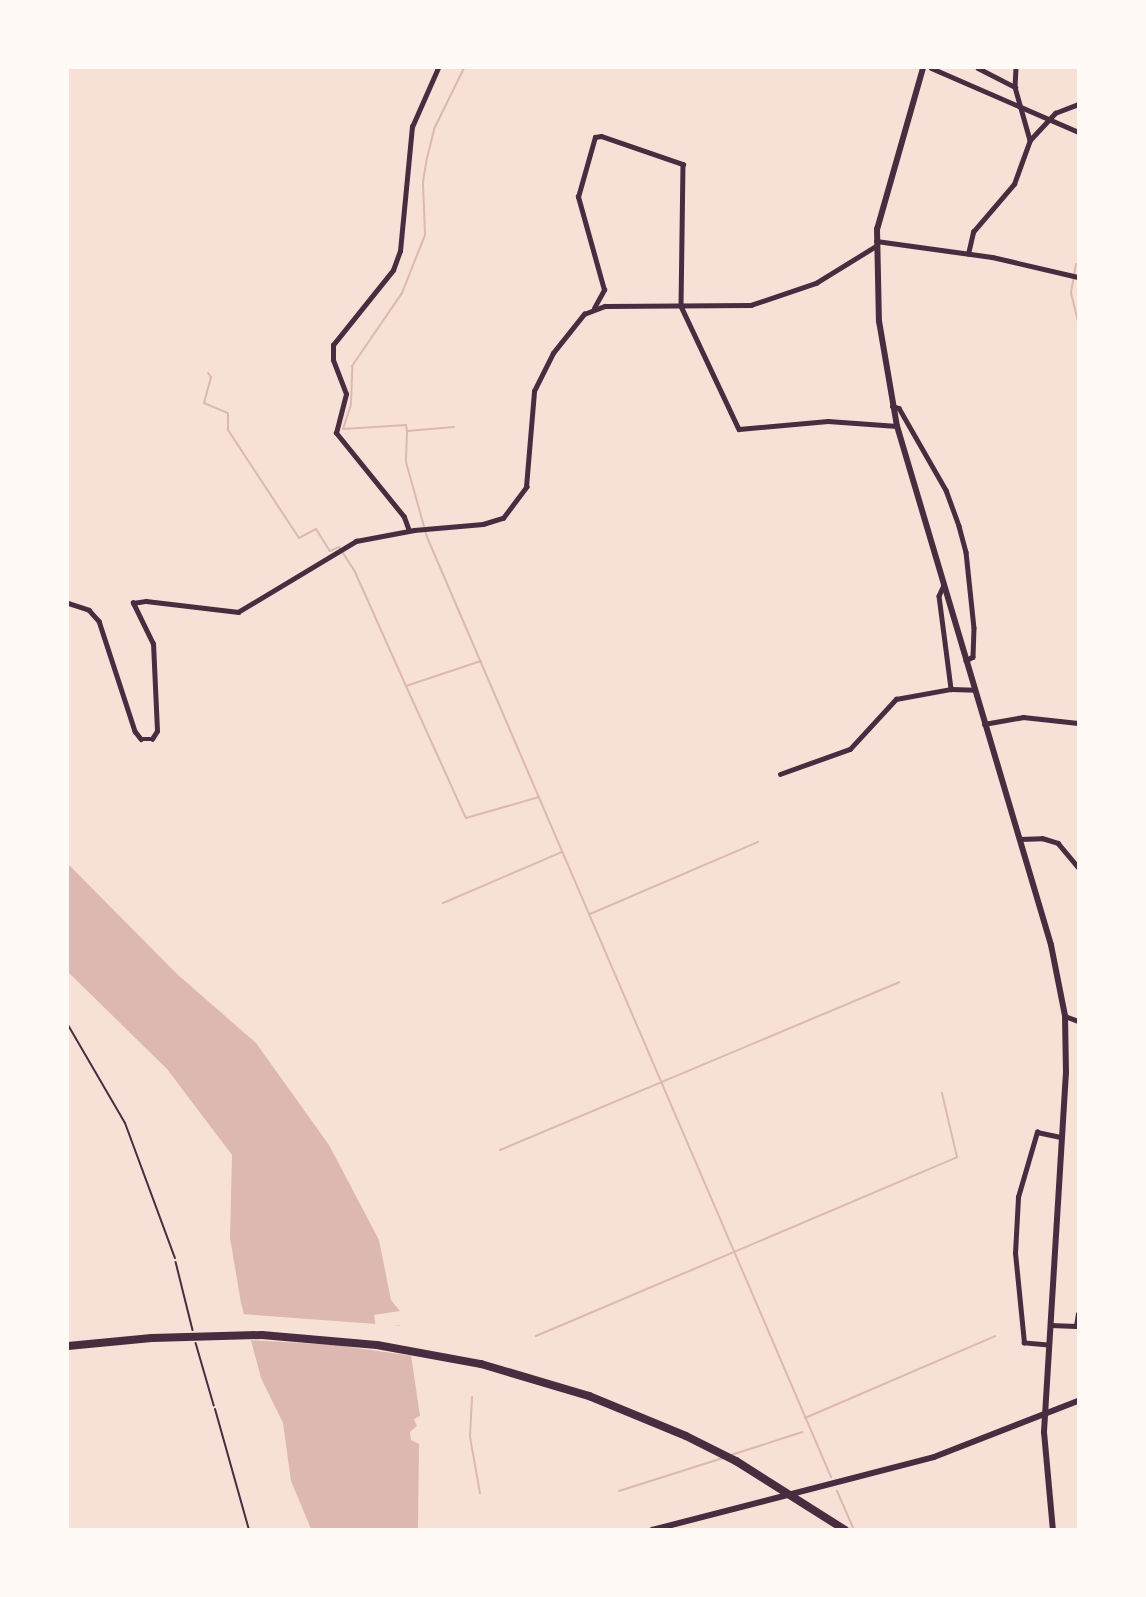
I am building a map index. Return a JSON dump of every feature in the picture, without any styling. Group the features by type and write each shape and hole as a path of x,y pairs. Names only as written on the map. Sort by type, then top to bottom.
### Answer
{"highway":[{"path":"68,1346 152,1338 262,1335 377,1345 481,1364 589,1396 686,1436 736,1461 845,1530"}],"main road":[{"path":"923,68 892,171 876,243 880,330 897,426 1051,945 1065,1016 1061,1137 1044,1415 1045,1468 1053,1530"},
{"path":"652,1530 934,1458 1078,1401"}],"street":[{"path":"409,531 404,517 336,433 346,394 333,360 333,345 341,330 373,297 396,260 403,231 412,127 438,68"},
{"path":"931,68 1078,132"},
{"path":"978,68 1015,87"},
{"path":"1016,68 1015,87 1030,140"},
{"path":"968,254 973,232 1014,184 1030,140 1052,120 1055,113 1078,104"},
{"path":"68,603 89,610 99,621 135,731 141,740 148,740 157,731 153,644 133,603 146,601 238,612 356,541 409,531 483,524 503,518 519,501 526,487 534,392 553,353 585,314 594,308 604,290 578,198 595,137 601,136 683,164 681,306 739,429 828,421 897,426"},
{"path":"594,308 751,305 816,283 876,243 968,254 1078,277"},
{"path":"892,406 899,408 946,490 959,526 966,552 974,628 973,657 966,661"},
{"path":"944,585 939,596 951,689"},
{"path":"780,774 850,749 896,699 951,689 975,690"},
{"path":"984,724 1023,717 1078,723"},
{"path":"1019,839 1042,838 1058,843 1078,867"},
{"path":"1065,1016 1078,1021"},
{"path":"1048,1345 1024,1343 1015,1253 1018,1197 1037,1132 1061,1137"},
{"path":"1050,1325 1076,1326 1078,1314"}],"lane":[{"path":"68,1025 99,1074 128,1130 175,1258"},
{"path":"215,1409 249,1530"}],"shaded area":[{"path":"68,864 177,974 256,1043 329,1145 379,1240 391,1300 400,1311 374,1315 376,1328 400,1325 401,1331 408,1335 420,1416 414,1419 417,1426 410,1432 411,1440 419,1444 418,1529 311,1529 291,1481 283,1423 261,1378 241,1303 230,1238 232,1155 167,1069 68,972"}],"pier":[{"path":"241,1314 403,1326 404,1332 411,1334 413,1356 336,1345 248,1340"}],"waterway":[{"path":"407,431 406,425 343,429 351,404 352,366 402,293 425,235 423,182 427,158 434,129 464,68"},
{"path":"1076,264 1071,293 1078,321"},
{"path":"208,373 211,377 204,403 228,413 228,430 299,538 316,529 330,551 339,547 355,572 406,686 481,661"},
{"path":"454,427 407,431 406,462 427,537 831,1477"},
{"path":"406,686 466,818 539,797"},
{"path":"590,914 758,842"},
{"path":"443,903 562,852"},
{"path":"500,1150 899,982"},
{"path":"536,1336 957,1157 942,1093"},
{"path":"805,1418 995,1336"},
{"path":"472,1397 470,1437 480,1493"},
{"path":"731,1455 802,1432"},
{"path":"619,1491 723,1458"},
{"path":"837,1491 854,1530"}]}
